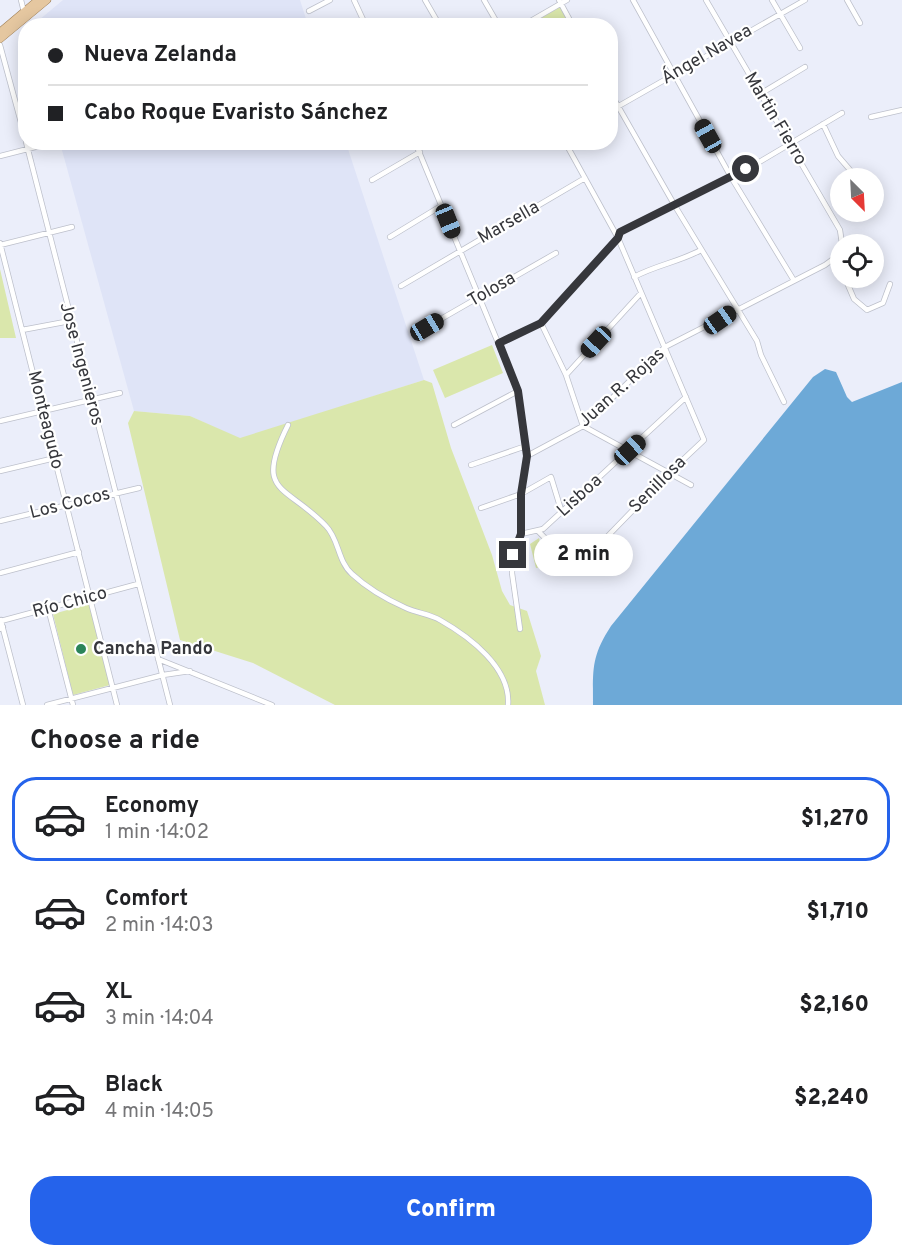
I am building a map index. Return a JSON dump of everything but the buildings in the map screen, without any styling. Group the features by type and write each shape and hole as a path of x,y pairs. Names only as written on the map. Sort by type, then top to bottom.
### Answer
{"main road":[{"path":"22,18 38,0"},
{"path":"20,18 47,0"},
{"path":"0,32 18,20"},
{"path":"0,39 18,22"}],"street":[{"path":"21,0 26,14"},
{"path":"309,11 330,0"},
{"path":"354,0 362,18"},
{"path":"425,0 435,18"},
{"path":"484,0 494,18"},
{"path":"535,18 567,0"},
{"path":"633,0 731,177 793,279"},
{"name":"Martin Fierro","path":"706,0 790,143 838,234"},
{"path":"772,0 800,48"},
{"name":"Ángel Navea","path":"618,106 805,0"},
{"path":"847,0 860,23"},
{"path":"560,2 569,18"},
{"name":"Jose Ingenieros","path":"0,45 18,112"},
{"path":"760,94 805,68"},
{"path":"618,106 736,310 757,341 784,402"},
{"path":"871,117 902,110"},
{"path":"499,343 541,323 618,238 620,232 731,177 842,113"},
{"path":"823,124 838,156 849,168"},
{"path":"0,156 24,150"},
{"name":"Jose Ingenieros","path":"28,150 69,321 170,705"},
{"path":"569,150 618,238 686,397"},
{"path":"372,180 420,152 518,391 527,456 521,494 521,534 513,555 512,573 520,629"},
{"name":"Marsella","path":"401,286 585,178"},
{"path":"390,237 441,206"},
{"path":"0,244 72,227"},
{"name":"Monteagudo","path":"0,244 117,705"},
{"path":"634,277 656,266 683,260 701,250"},
{"name":"Tolosa","path":"427,327 556,253"},
{"name":"Juan R. Rojas","path":"527,456 583,426 665,347 830,260"},
{"path":"849,288 854,299 867,310 883,303 890,284"},
{"path":"566,375 641,293"},
{"path":"22,330 69,321"},
{"path":"541,323 566,375 583,426 691,485"},
{"path":"454,425 518,391"},
{"path":"0,421 120,393"},
{"name":"Senillosa","path":"539,532 553,544 584,551 602,543 704,440 686,397"},
{"name":"Lisboa","path":"539,532 686,397"},
{"path":"288,425 273,462 273,471 283,493 326,525 346,567 354,576 405,608 444,623 496,666 507,684 508,705"},
{"path":"471,465 526,446"},
{"path":"0,471 55,458"},
{"path":"482,508 521,494 551,477 562,513"},
{"name":"Los Cocos","path":"0,522 139,488"},
{"path":"521,534 539,532"},
{"path":"0,573 79,552"},
{"name":"Río Chico","path":"1,624 48,608 138,584"},
{"path":"48,608 73,705"},
{"path":"1,624 23,705"},
{"path":"158,659 272,705"},
{"path":"47,705 162,675 190,671"}],"shaded area":[{"path":"63,0 300,0 306,18 41,18"},
{"path":"62,150 348,150 424,380 240,439 190,416 134,411"}],"green space":[{"path":"560,7 566,18 541,18"},
{"path":"0,269 16,338 0,338"},
{"path":"492,345 503,373 445,398 433,370"},
{"path":"424,380 432,383 451,448 492,555 502,591 510,605 527,611 541,656 536,671 545,705 335,705 253,663 180,640 128,423 134,411 190,416 240,438"},
{"path":"539,538 545,566 536,568 530,544"},
{"name":"Cancha Pando","path":"89,604 110,685 73,695 53,614"}],"water":[{"path":"825,369 836,372 847,397 852,402 902,382 902,705 593,705 594,664 604,637 611,626 813,377"}],"place":[{"name":"Cancha Pando","path":"81,649"}],"route":[{"path":"513,555 521,534 521,494 527,456 518,391 499,343 541,323 618,238 620,232 746,169"}]}
